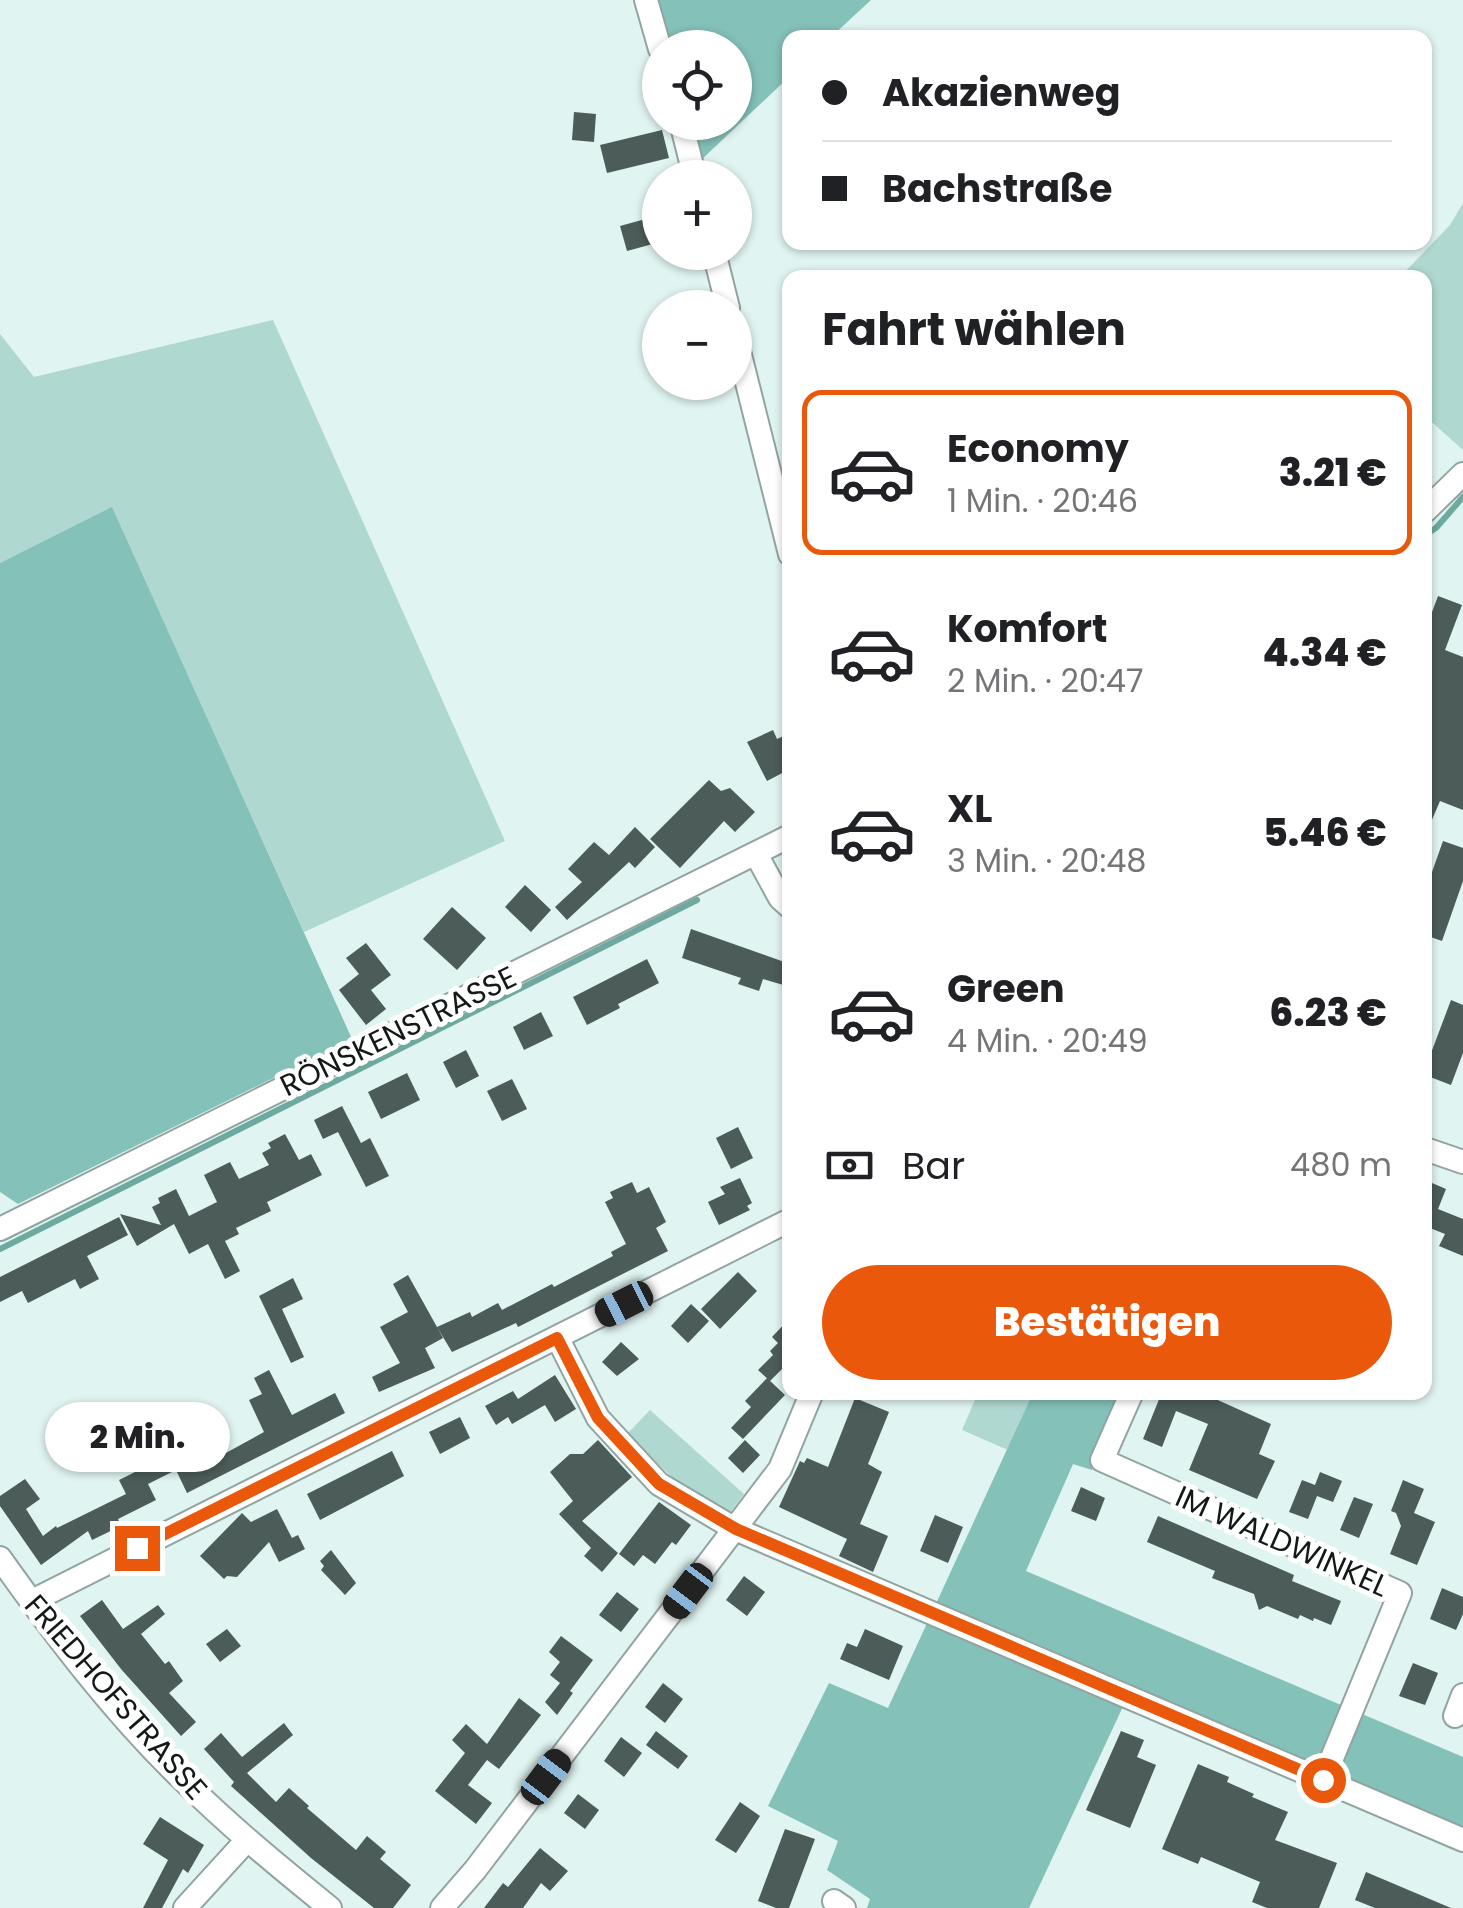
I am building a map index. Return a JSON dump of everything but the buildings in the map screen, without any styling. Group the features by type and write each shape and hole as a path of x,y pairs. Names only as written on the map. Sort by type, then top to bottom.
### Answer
{"street":[{"path":"646,0 655,30"},
{"path":"751,400 782,522"},
{"path":"1432,504 1463,474"},
{"name":"RÖNSKENSTRASSE","path":"2,1225 782,840"},
{"path":"756,854 782,900"},
{"path":"1432,1151 1463,1162"},
{"path":"32,1601 782,1224"},
{"path":"557,1338 598,1418 659,1484 736,1529 1463,1840"},
{"path":"442,1908 476,1870 780,1469 809,1400"},
{"name":"IM WALDWINKEL","path":"1128,1400 1102,1460 1400,1593 1323,1780"},
{"name":"FRIEDHOFSTRASSE","path":"0,1558 82,1666 149,1744 247,1840 330,1908"},
{"path":"185,1908 247,1840"}],"green space":[{"path":"652,0 871,0 839,30 782,30 782,84 752,112 752,30 661,30"},
{"path":"692,140 722,140 701,160"},
{"path":"1463,203 1463,450 1432,422 1432,270 1407,270 1426,250 1432,250 1432,244"},
{"path":"273,320 505,841 304,932 112,508 0,563 0,334 34,377"},
{"path":"112,507 352,1039 18,1204 0,1192 0,563"},
{"path":"975,1400 1031,1400 1008,1450 962,1430"},
{"path":"1030,1400 1123,1400 1092,1470 1073,1464 1026,1571 1463,1757 1463,1840 1127,1698 1029,1908 867,1908 870,1899 827,1870 838,1841 768,1806 829,1683 888,1708"},
{"path":"650,1410 744,1494 731,1511 718,1509 690,1492 628,1433"}],"waterway":[{"path":"1432,531 1463,497"},
{"path":"0,1249 697,900"}],"route":[{"path":"137,1548 557,1338 598,1418 659,1484 736,1529 1323,1780"}]}
